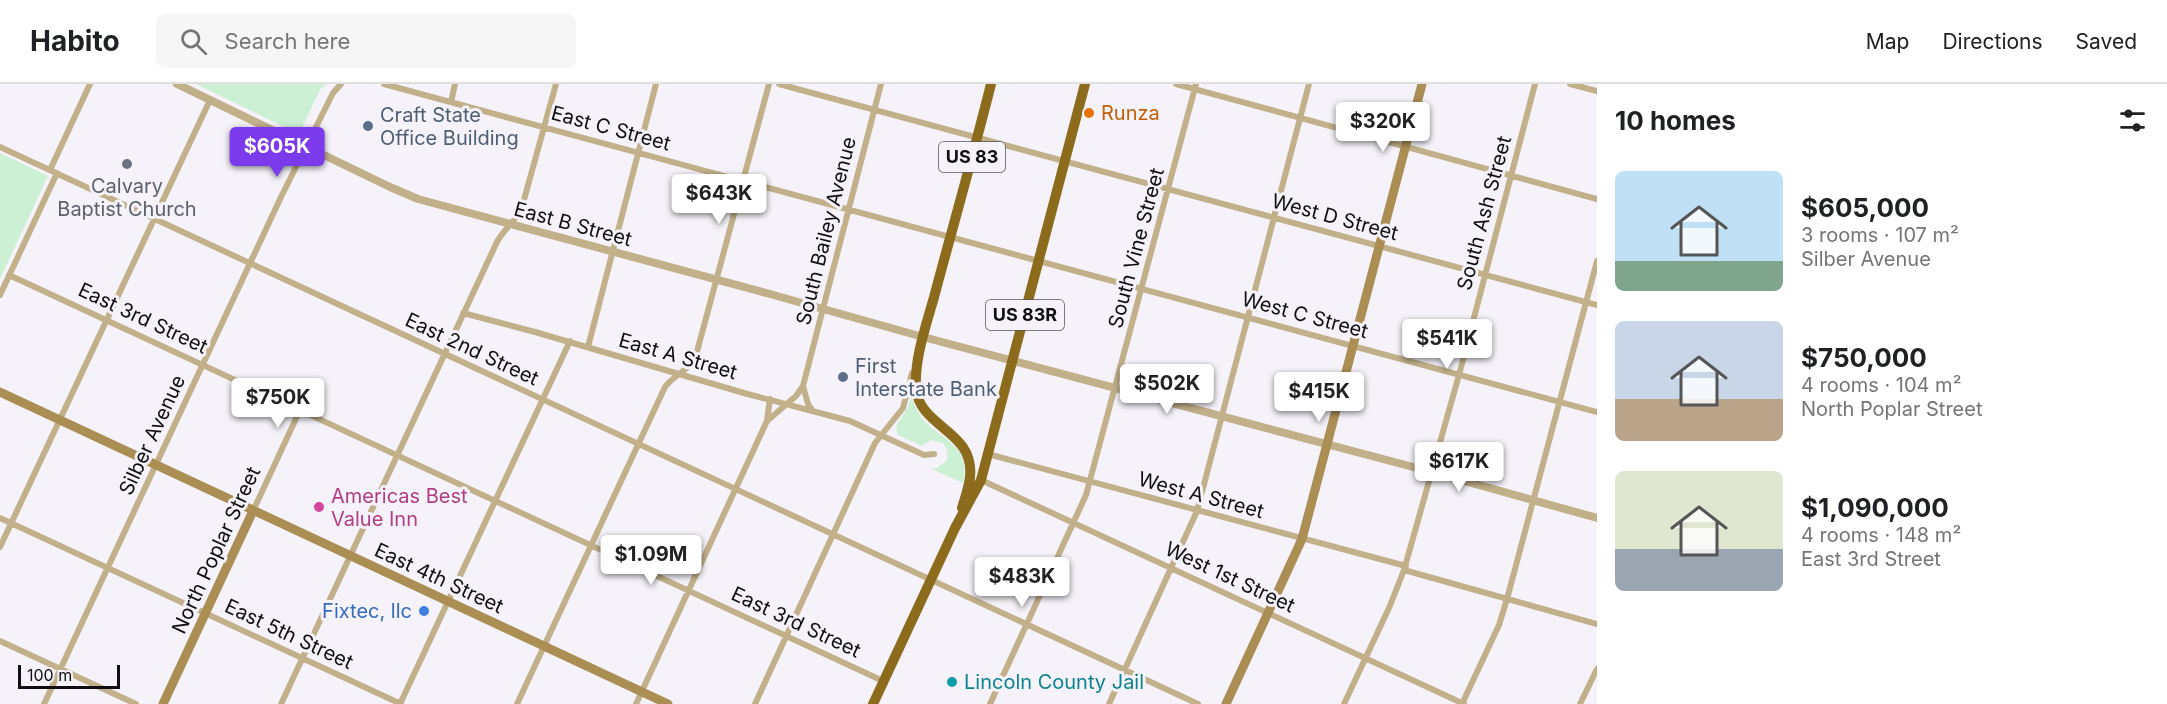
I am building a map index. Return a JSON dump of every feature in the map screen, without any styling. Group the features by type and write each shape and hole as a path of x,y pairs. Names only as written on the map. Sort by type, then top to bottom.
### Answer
{"highway":[{"name":"US 83","path":"873,704 955,528 970,479 968,454 957,438 925,410 919,399 916,385 924,338 991,84"},
{"name":"US 83R","path":"955,528 981,480 1085,84"}],"main road":[{"path":"1226,704 1302,539 1422,84"},
{"name":"East 4th Street","path":"0,392 668,704"},
{"name":"North Poplar Street","path":"163,704 253,511"}],"street":[{"path":"50,170 90,84"},
{"name":"East B Street","path":"177,84 418,199 924,338 1432,472 1597,518"},
{"name":"Silber Avenue","path":"44,704 305,146 333,93 341,84"},
{"name":"East C Street","path":"384,84 1039,260"},
{"path":"451,102 455,84"},
{"path":"281,704 500,235 518,218 556,84"},
{"path":"588,346 656,84"},
{"path":"517,704 665,387 673,377 690,366 694,359 769,84"},
{"name":"West D Street","path":"780,84 1597,305"},
{"name":"South Bailey Avenue","path":"767,421 803,386 881,84"},
{"path":"1176,84 1196,87 1300,118 1597,199"},
{"path":"1108,704 1197,511 1309,84"},
{"name":"South Ash Street","path":"1344,704 1405,568 1459,375 1535,84"},
{"path":"1570,84 1597,92"},
{"name":"South Vine Street","path":"990,704 1075,523 1091,482 1196,87"},
{"path":"0,547 210,100"},
{"name":"East 2nd Street","path":"0,147 1198,704"},
{"path":"0,295 57,173"},
{"name":"West C Street","path":"1039,260 1597,412"},
{"path":"1463,704 1499,626 1597,261"},
{"name":"East 3rd Street","path":"9,275 883,681"},
{"name":"East A Street","path":"464,313 850,421 924,454 934,454"},
{"path":"400,704 570,341"},
{"path":"755,704 875,443 903,408 916,360 920,355"},
{"path":"803,386 812,410"},
{"path":"636,704 767,421 770,399"},
{"name":"North Poplar Street","path":"253,511 300,410"},
{"name":"West A Street","path":"988,454 1302,539 1597,624"},
{"name":"West 1st Street","path":"981,480 1463,704"},
{"name":"East 5th Street","path":"0,518 400,704"},
{"path":"0,641 136,704"},
{"path":"1580,704 1597,669"}],"green space":[{"path":"196,84 328,84 321,88 299,134"},
{"path":"0,153 48,176 0,279"},
{"path":"911,397 917,411 929,426 959,451 965,470 963,483 930,468 937,468 946,461 948,452 943,443 931,440 922,446 898,435 896,426 907,409"}],"place":[{"name":"Runza","path":"1089,113"},
{"name":"Craft State Office Building","path":"368,126"},
{"name":"Calvary Baptist Church","path":"127,164"},
{"name":"First Interstate Bank","path":"843,377"},
{"name":"Americas Best Value Inn","path":"319,507"},
{"name":"Fixtec, llc","path":"424,611"},
{"name":"Lincoln County Jail","path":"952,682"}]}
